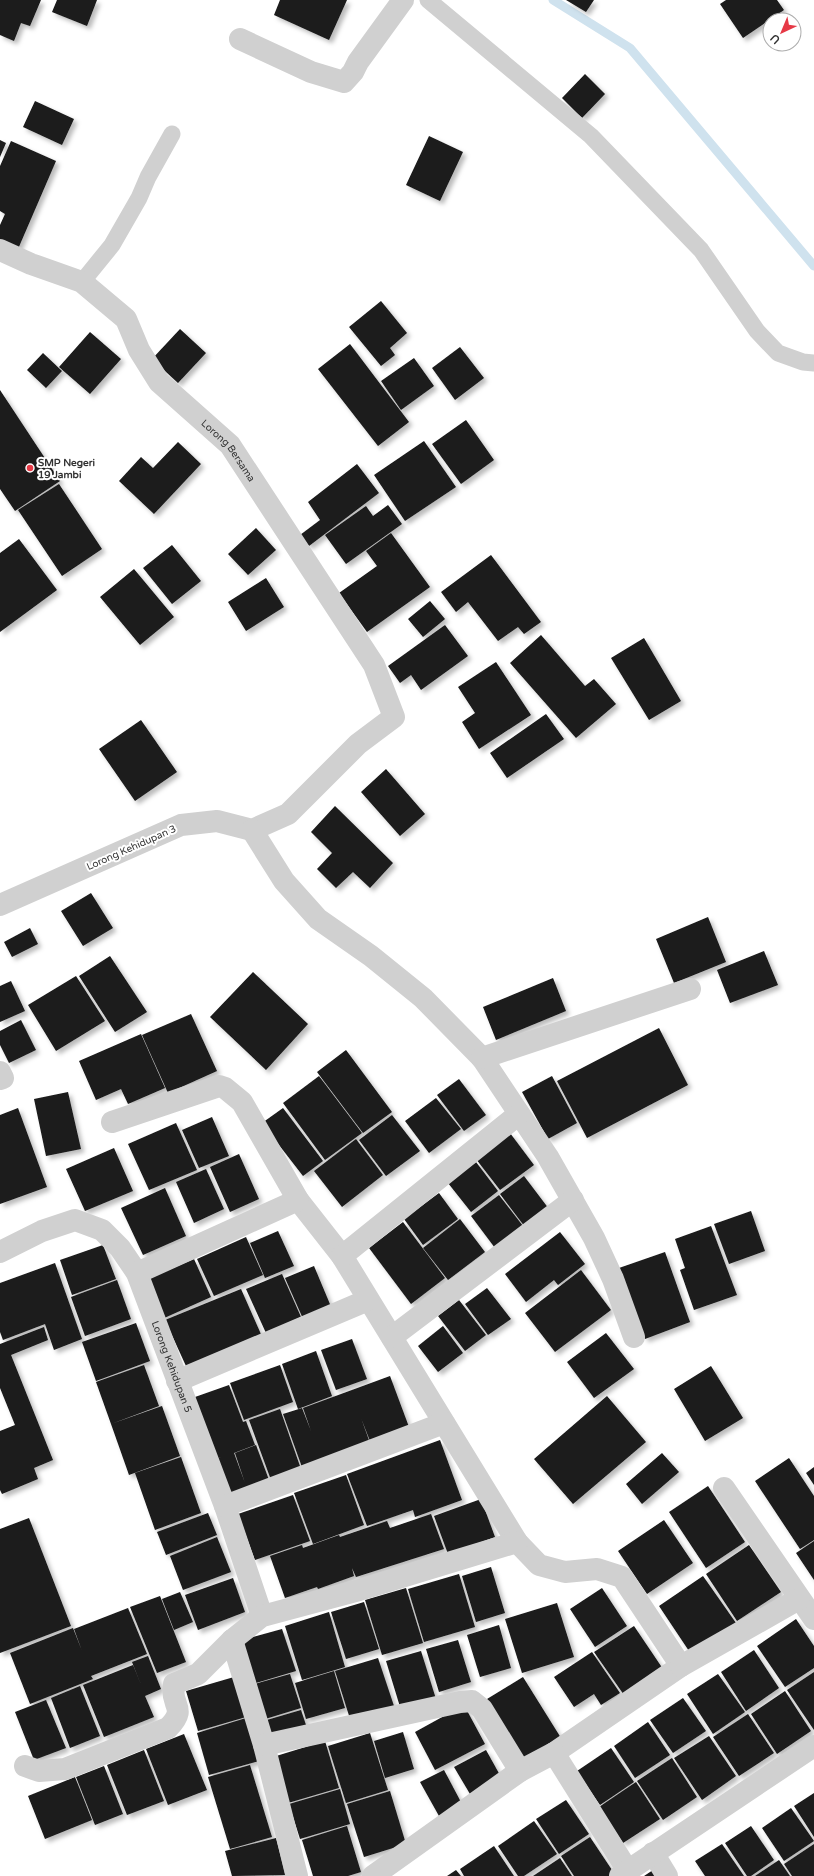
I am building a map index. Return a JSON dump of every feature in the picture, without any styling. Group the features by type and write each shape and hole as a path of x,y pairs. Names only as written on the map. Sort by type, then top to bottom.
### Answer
{"street":[{"path":"240,38 311,72 344,82 353,72 358,62 403,0"},
{"name":"Lorong Bersama","path":"0,250 31,264 82,282 126,319 139,350 159,382 230,445 374,665 394,717 358,744 288,814 252,830"},
{"name":"Lorong Kehidupan 3","path":"0,905 181,825 217,821 252,830"},
{"path":"252,830 284,881 318,919 371,956 424,998 482,1058 548,1157 573,1200 600,1252 634,1337"},
{"path":"482,1058 690,989"},
{"path":"112,1122 209,1088 219,1086 225,1088 242,1102 298,1200 342,1256 517,1542 539,1565 565,1572 597,1569 622,1577 681,1666"},
{"path":"342,1256 519,1114"},
{"path":"137,1273 298,1200"},
{"path":"392,1337 573,1200"},
{"name":"Lorong Kehidupan 5","path":"0,1252 42,1231 75,1220 102,1230 120,1248 137,1273 225,1506 262,1616"},
{"path":"177,1381 368,1300"},
{"path":"225,1506 444,1423"},
{"path":"724,1488 814,1619"},
{"path":"24,1766 39,1771 64,1769 168,1728 177,1719 178,1713 172,1690 174,1684 198,1674 232,1640 262,1616 359,1590 517,1542"},
{"path":"373,1876 520,1771 554,1752 681,1666 799,1599"},
{"path":"232,1640 264,1745 297,1876"},
{"path":"264,1745 460,1702 472,1701 482,1709 520,1771"},
{"path":"554,1752 624,1873 814,1746"},
{"path":"653,1853 667,1876"}],"lane":[{"path":"428,0 591,136 700,250 757,331 778,353 803,362 814,363"},
{"path":"82,282 112,244 139,198 148,177 172,134"}],"building":[{"path":"0,0 41,0 30,26 21,23 14,41 0,35"},
{"path":"57,0 97,0 87,26 52,12"},
{"path":"280,0 347,0 329,40 274,15"},
{"path":"566,0 594,0 586,12"},
{"path":"726,0 777,0 784,10 781,12 762,12 762,25 743,38 720,4"},
{"path":"585,74 605,94 582,118 562,98"},
{"path":"35,101 74,119 62,145 23,127"},
{"path":"429,136 463,152 440,201 406,185"},
{"path":"0,140 6,143 0,157"},
{"path":"11,141 56,161 18,249 0,241 0,225 5,214 0,211 0,166"},
{"path":"381,301 407,333 390,348 395,355 381,366 349,327"},
{"path":"180,329 206,353 178,383 152,359"},
{"path":"90,332 121,359 90,394 59,367"},
{"path":"350,344 409,422 378,446 318,369"},
{"path":"460,347 484,378 455,400 432,368"},
{"path":"43,353 62,371 46,388 27,370"},
{"path":"414,358 434,386 401,410 381,381"},
{"path":"0,390 60,481 15,511 0,489"},
{"path":"466,420 494,460 461,484 432,444"},
{"path":"424,441 456,487 405,521 374,475"},
{"path":"178,442 201,464 154,514 119,481 141,457 153,468"},
{"path":"357,464 379,493 309,546 300,535 320,520 308,502"},
{"path":"59,484 102,549 62,576 18,510"},
{"path":"388,505 402,524 346,564 325,535 366,506 373,516"},
{"path":"256,528 276,550 248,575 228,554"},
{"path":"391,533 430,587 367,632 339,593 377,566 366,551"},
{"path":"19,539 57,590 0,632 0,553"},
{"path":"172,545 201,581 172,604 143,568"},
{"path":"491,555 541,622 524,634 518,627 498,641 468,602 456,612 441,592"},
{"path":"134,569 174,617 140,645 100,597"},
{"path":"266,578 284,607 246,631 228,602"},
{"path":"430,601 445,619 423,637 408,619"},
{"path":"445,625 468,656 421,690 411,675 400,683 388,666"},
{"path":"541,635 585,686 594,679 616,704 576,738 510,663"},
{"path":"644,638 681,701 649,720 611,658"},
{"path":"496,662 531,715 479,749 462,722 475,713 458,687"},
{"path":"546,714 564,739 507,778 490,753"},
{"path":"141,720 177,772 135,801 99,749"},
{"path":"386,769 425,814 400,836 361,792"},
{"path":"335,806 393,863 370,888 353,872 336,888 317,869 332,853 311,832"},
{"path":"91,893 113,928 83,946 61,911"},
{"path":"708,917 726,962 674,983 656,939"},
{"path":"30,928 38,944 12,957 4,942"},
{"path":"764,951 778,985 730,1003 717,970"},
{"path":"110,956 147,1012 115,1032 79,976"},
{"path":"253,972 308,1024 266,1070 210,1017"},
{"path":"76,976 105,1021 56,1051 28,1005"},
{"path":"553,978 566,1011 496,1040 483,1007"},
{"path":"11,981 25,1011 0,1022 0,986"},
{"path":"191,1014 217,1071 168,1093 142,1035"},
{"path":"21,1020 36,1050 9,1063 0,1045 0,1031"},
{"path":"659,1028 688,1085 587,1138 557,1081"},
{"path":"141,1034 165,1088 128,1104 121,1089 96,1100 79,1061"},
{"path":"346,1050 392,1112 363,1133 317,1072"},
{"path":"319,1076 362,1133 325,1160 283,1103"},
{"path":"552,1076 577,1123 548,1139 522,1092"},
{"path":"459,1079 486,1115 464,1131 437,1095"},
{"path":"68,1092 81,1149 46,1156 34,1099"},
{"path":"436,1098 461,1129 429,1153 405,1121"},
{"path":"18,1108 47,1187 0,1204 0,1115"},
{"path":"283,1108 323,1161 303,1176 262,1123"},
{"path":"392,1115 420,1151 386,1176 359,1140"},
{"path":"212,1117 229,1156 199,1168 182,1130"},
{"path":"176,1123 197,1170 149,1190 128,1144"},
{"path":"510,1133 534,1165 500,1190 476,1159"},
{"path":"356,1139 383,1175 342,1207 314,1171"},
{"path":"114,1148 133,1191 85,1211 66,1169"},
{"path":"239,1154 259,1199 230,1212 210,1167"},
{"path":"476,1162 498,1191 471,1212 448,1183"},
{"path":"206,1169 224,1209 194,1223 176,1182"},
{"path":"524,1176 549,1209 525,1227 500,1194"},
{"path":"165,1188 186,1236 143,1255 121,1208"},
{"path":"439,1193 458,1219 423,1245 404,1219"},
{"path":"499,1195 523,1226 495,1248 471,1216"},
{"path":"751,1211 765,1251 729,1264 714,1224"},
{"path":"460,1219 485,1252 448,1280 423,1248"},
{"path":"403,1222 445,1278 411,1304 369,1248"},
{"path":"711,1226 737,1295 694,1310 680,1270 685,1268 675,1239"},
{"path":"278,1231 294,1266 265,1278 250,1243"},
{"path":"560,1232 585,1264 558,1285 554,1280 526,1302 505,1274"},
{"path":"246,1237 263,1275 214,1296 197,1259"},
{"path":"103,1245 116,1279 72,1295 60,1260"},
{"path":"665,1252 690,1322 645,1339 619,1268"},
{"path":"194,1259 211,1297 162,1319 145,1280"},
{"path":"55,1263 82,1339 54,1350 45,1324 3,1340 0,1332 0,1283"},
{"path":"314,1266 332,1309 304,1321 285,1278"},
{"path":"581,1270 611,1310 555,1352 525,1313"},
{"path":"282,1274 301,1317 266,1333 246,1289"},
{"path":"117,1280 131,1319 85,1336 71,1297"},
{"path":"487,1288 511,1319 488,1335 465,1304"},
{"path":"241,1289 264,1341 186,1366 165,1320"},
{"path":"459,1300 486,1335 465,1351 438,1316"},
{"path":"136,1323 150,1361 96,1381 82,1342"},
{"path":"443,1326 463,1353 438,1372 418,1346"},
{"path":"44,1327 48,1340 11,1355 53,1460 34,1468 38,1479 2,1494 0,1490 0,1431 15,1425 0,1388 0,1344"},
{"path":"606,1333 634,1369 594,1398 567,1362"},
{"path":"352,1339 367,1379 336,1390 321,1350"},
{"path":"316,1351 332,1396 298,1409 282,1364"},
{"path":"144,1365 159,1406 111,1424 96,1382"},
{"path":"280,1365 293,1402 244,1420 230,1383"},
{"path":"711,1366 743,1418 705,1441 674,1389"},
{"path":"390,1376 409,1427 370,1441 361,1418 370,1443 303,1470 283,1414 302,1408 311,1431 303,1408"},
{"path":"229,1385 243,1422 246,1421 255,1445 234,1453 245,1483 235,1453 256,1445 269,1480 229,1499 215,1460 221,1457 214,1460 195,1397"},
{"path":"607,1396 646,1442 573,1504 534,1459"},
{"path":"162,1406 180,1456 129,1475 111,1424"},
{"path":"280,1409 301,1469 271,1480 249,1420"},
{"path":"440,1440 462,1500 415,1517 413,1510 367,1526 347,1474"},
{"path":"662,1453 679,1472 642,1504 626,1484"},
{"path":"181,1457 201,1513 155,1530 135,1473"},
{"path":"789,1458 814,1496 814,1540 800,1549 755,1481"},
{"path":"814,1467 814,1485 806,1473"},
{"path":"346,1475 364,1525 313,1544 294,1493"},
{"path":"708,1486 745,1542 706,1568 669,1512"},
{"path":"293,1495 310,1541 255,1560 238,1514"},
{"path":"481,1499 495,1537 448,1554 434,1516"},
{"path":"208,1513 217,1535 166,1555 157,1532"},
{"path":"431,1514 444,1549 356,1577 352,1568 354,1576 318,1589 317,1587 285,1598 270,1556 302,1545 303,1548 339,1535 340,1537 387,1521 390,1528"},
{"path":"29,1518 71,1626 0,1653 0,1529"},
{"path":"664,1520 693,1563 647,1594 618,1551"},
{"path":"217,1537 231,1572 183,1590 170,1556"},
{"path":"814,1541 814,1580 796,1553"},
{"path":"749,1545 781,1592 737,1621 706,1574"},
{"path":"491,1567 505,1613 476,1622 462,1576"},
{"path":"459,1574 475,1627 424,1642 408,1589"},
{"path":"703,1576 736,1623 691,1654 659,1606"},
{"path":"233,1578 245,1612 198,1630 185,1595"},
{"path":"406,1588 423,1643 382,1655 365,1600"},
{"path":"602,1588 627,1626 595,1647 570,1609"},
{"path":"180,1592 193,1622 174,1630 162,1599"},
{"path":"160,1596 186,1662 157,1673 130,1607"},
{"path":"364,1602 379,1649 346,1659 331,1612"},
{"path":"557,1603 574,1657 522,1673 505,1619"},
{"path":"128,1608 147,1654 91,1676 93,1679 30,1704 10,1653 73,1628 82,1651 74,1629"},
{"path":"329,1612 345,1667 302,1680 285,1626"},
{"path":"796,1619 814,1646 814,1668 785,1687 757,1646"},
{"path":"499,1625 511,1668 480,1677 467,1635"},
{"path":"634,1626 663,1669 624,1695 594,1652"},
{"path":"282,1629 296,1671 256,1683 242,1640"},
{"path":"458,1640 471,1682 439,1692 426,1649"},
{"path":"754,1650 779,1688 746,1711 721,1672"},
{"path":"421,1651 436,1699 401,1710 386,1661"},
{"path":"592,1652 620,1693 601,1705 594,1694 574,1707 554,1677"},
{"path":"148,1656 161,1689 145,1696 154,1717 104,1737 83,1685 133,1665 142,1687 132,1662"},
{"path":"378,1658 395,1709 351,1722 335,1671"},
{"path":"334,1671 345,1708 306,1719 295,1683"},
{"path":"814,1672 814,1730 787,1690"},
{"path":"290,1674 301,1708 262,1720 251,1685"},
{"path":"718,1674 745,1712 713,1734 687,1694"},
{"path":"234,1677 246,1717 198,1731 186,1691"},
{"path":"523,1677 561,1738 525,1761 487,1699"},
{"path":"80,1686 100,1736 70,1748 51,1698"},
{"path":"785,1691 811,1731 777,1754 751,1714"},
{"path":"683,1698 706,1731 673,1753 650,1720"},
{"path":"46,1700 66,1748 34,1760 15,1712"},
{"path":"464,1705 485,1744 435,1770 415,1732"},
{"path":"301,1710 306,1725 265,1738 260,1722"},
{"path":"748,1714 774,1753 739,1776 713,1737"},
{"path":"246,1718 259,1761 209,1775 197,1733"},
{"path":"648,1722 670,1755 635,1778 614,1746"},
{"path":"403,1732 414,1769 385,1778 374,1741"},
{"path":"370,1733 388,1790 346,1803 328,1746"},
{"path":"184,1734 207,1790 168,1805 146,1749"},
{"path":"709,1736 736,1776 702,1800 674,1758"},
{"path":"325,1741 339,1788 288,1803 273,1757"},
{"path":"611,1748 634,1782 600,1805 577,1771"},
{"path":"144,1750 164,1801 127,1815 107,1765"},
{"path":"486,1750 501,1777 470,1794 454,1767"},
{"path":"672,1758 697,1797 663,1820 637,1781"},
{"path":"250,1765 272,1837 230,1849 208,1777"},
{"path":"104,1766 123,1814 95,1825 76,1777"},
{"path":"444,1770 462,1804 439,1816 420,1782"},
{"path":"75,1777 92,1820 45,1839 28,1796"},
{"path":"636,1782 660,1819 623,1843 599,1807"},
{"path":"340,1789 350,1824 300,1839 289,1804"},
{"path":"390,1791 406,1844 364,1857 347,1804"},
{"path":"814,1793 814,1837 794,1806"},
{"path":"566,1800 589,1834 559,1854 536,1819"},
{"path":"791,1808 814,1841 784,1861 762,1828"},
{"path":"534,1821 557,1854 524,1876 518,1876 498,1846"},
{"path":"347,1826 361,1872 348,1876 313,1876 302,1840"},
{"path":"751,1826 774,1860 751,1876 747,1876 725,1843"},
{"path":"590,1837 614,1873 610,1876 574,1876 561,1856"},
{"path":"276,1838 285,1875 232,1876 225,1851"},
{"path":"722,1844 744,1876 705,1876 695,1861"},
{"path":"814,1844 814,1876 792,1876 784,1864"},
{"path":"494,1846 514,1876 464,1876 460,1869"},
{"path":"560,1858 572,1876 533,1876"},
{"path":"779,1860 790,1876 755,1876"},
{"path":"456,1870 461,1876 447,1876"},
{"path":"653,1870 657,1876 644,1876"}],"waterway":[{"path":"553,0 630,48 814,266"}],"place":[{"name":"SMP Negeri 19 Jambi","path":"30,468"}]}
